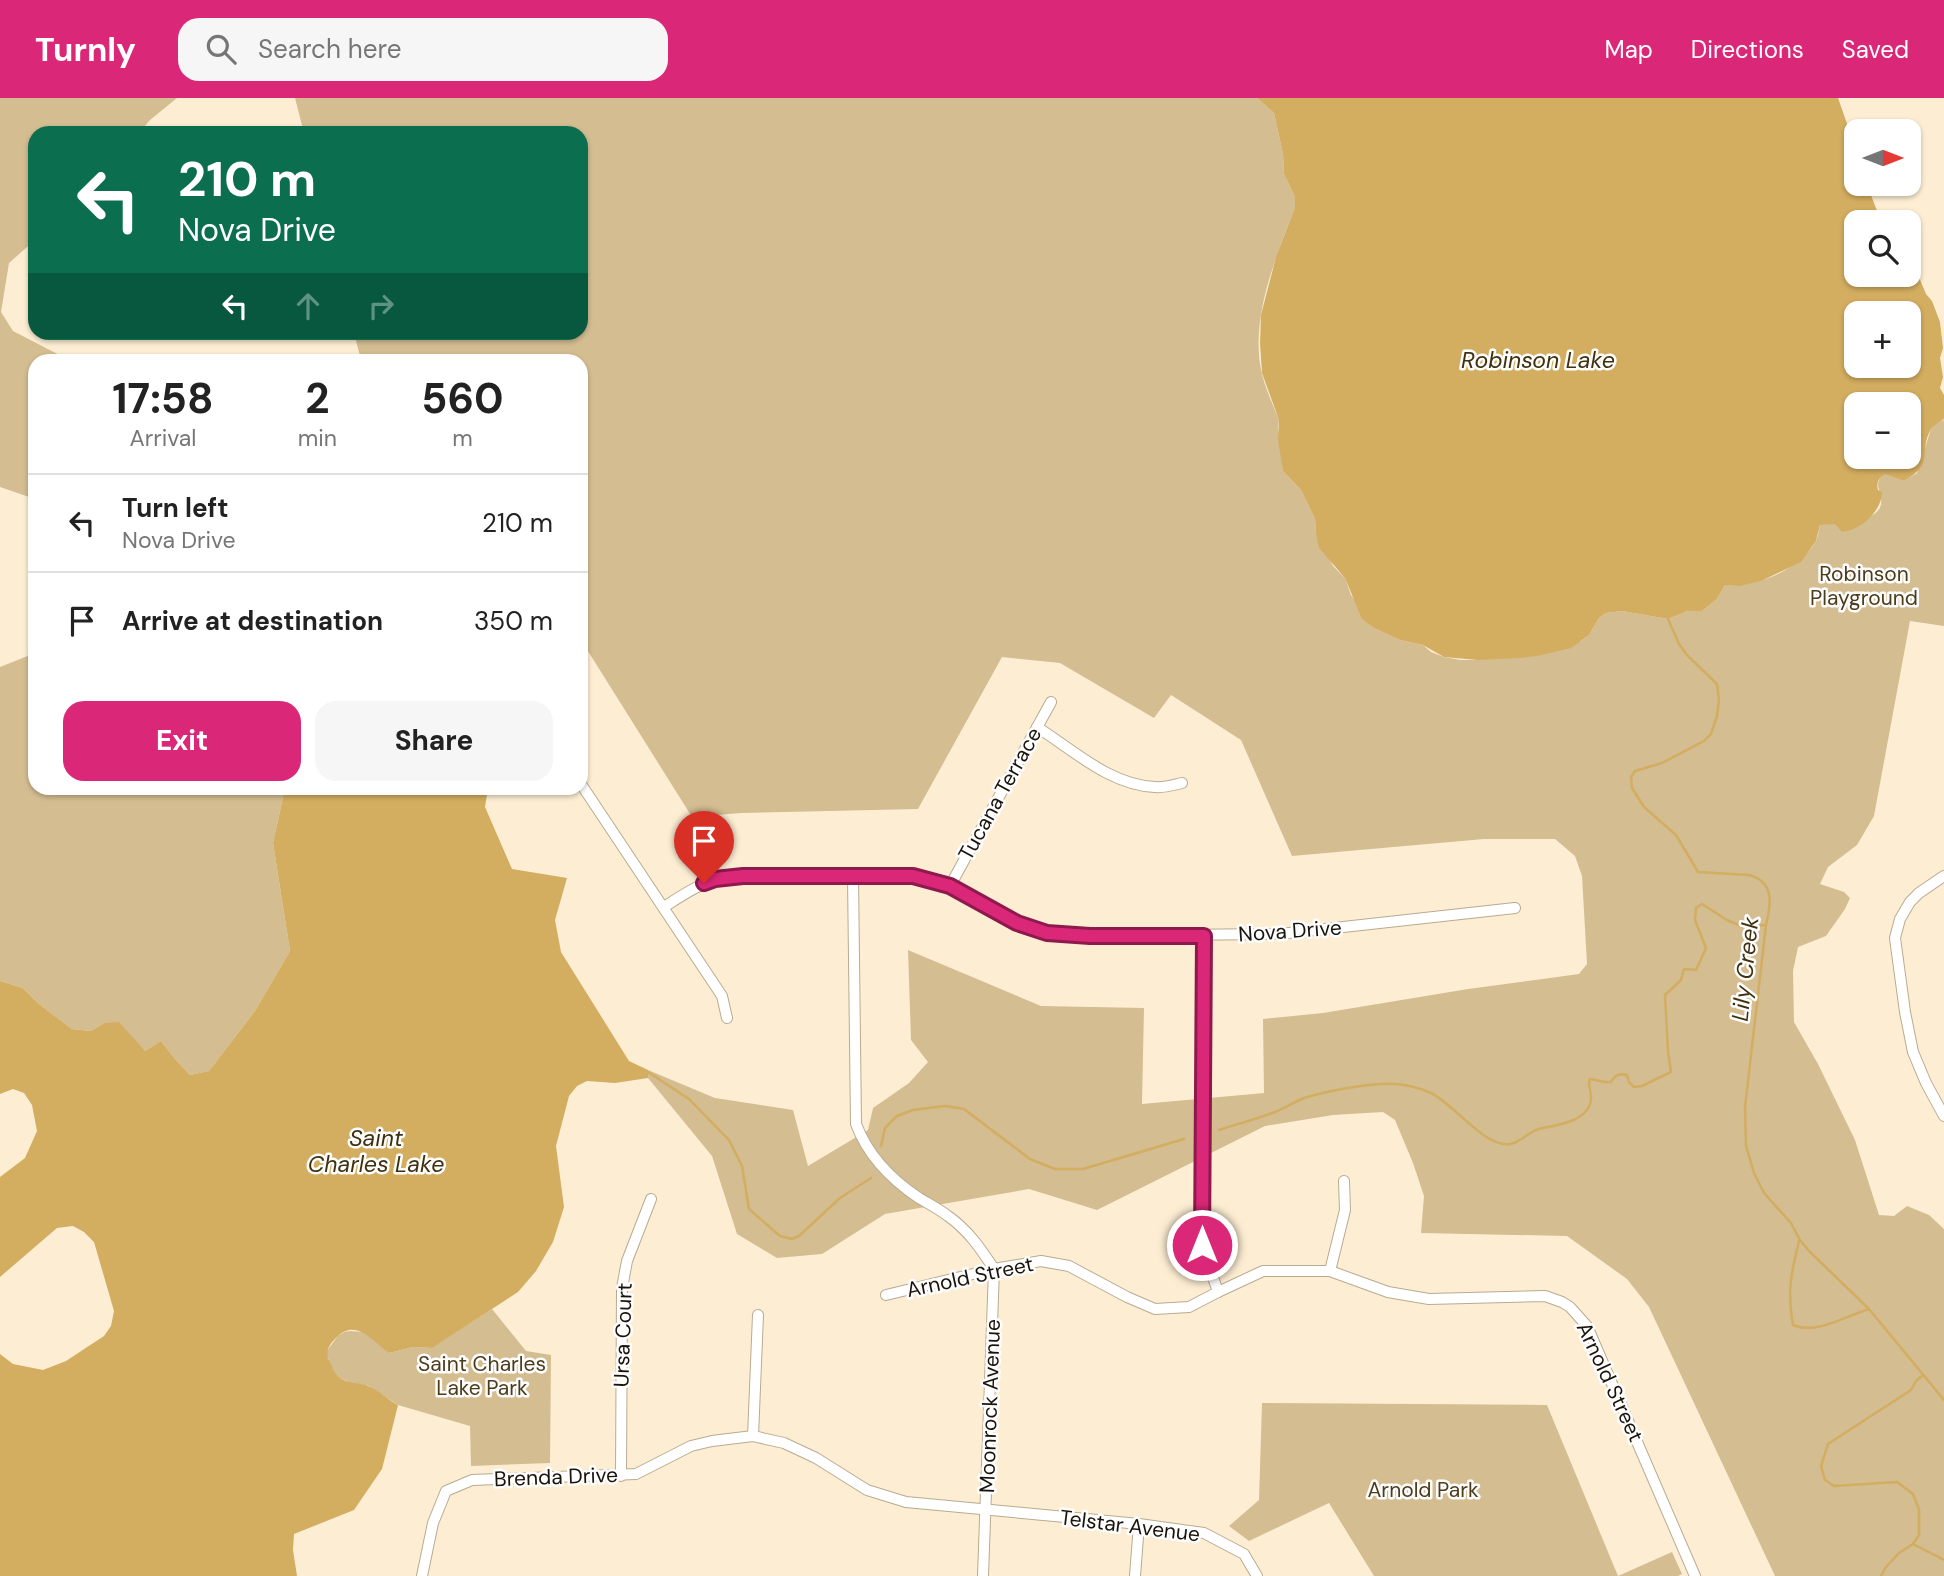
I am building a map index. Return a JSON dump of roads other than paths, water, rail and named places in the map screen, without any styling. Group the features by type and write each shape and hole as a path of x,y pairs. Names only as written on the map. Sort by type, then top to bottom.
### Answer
{"street":[{"name":"Tucana Terrace","path":"950,886 1051,702"},
{"path":"1037,727 1116,778 1136,785 1158,788 1182,783"},
{"path":"588,794 722,996 727,1018"},
{"name":"Nova Drive","path":"664,906 691,889 715,879 743,876 913,876 950,886 1017,923 1047,933 1090,936 1280,934 1515,908"},
{"path":"853,876 856,1125 864,1143 889,1175 948,1216 972,1237 994,1269"},
{"path":"1944,876 1910,902 1900,919 1895,938 1913,1052 1944,1116"},
{"path":"1204,936 1202,1245 1218,1292"},
{"path":"1330,1270 1345,1210 1344,1181"},
{"name":"Ursa Court","path":"621,1476 622,1289 627,1261 651,1199"},
{"name":"Arnold Street","path":"886,1295 994,1269 1041,1261 1069,1266 1155,1309 1189,1307 1263,1271 1330,1270 1388,1292 1429,1299 1545,1296 1570,1307 1587,1326 1695,1576"},
{"name":"Moonrock Avenue","path":"983,1576 994,1269"},
{"path":"753,1436 758,1315"},
{"name":"Brenda Drive","path":"422,1576 433,1523 446,1491 472,1480 636,1474 691,1446 753,1436 784,1443 816,1458 867,1490 906,1502 986,1509"},
{"name":"Telstar Avenue","path":"986,1509 1204,1533 1244,1554 1257,1576"},
{"path":"1135,1576 1139,1524"}],"water":[{"name":"Robinson Lake","path":"1257,98 1838,98 1845,119 1844,196 1871,196 1877,210 1844,210 1844,287 1921,287 1921,282 1940,322 1943,377 1940,388 1944,395 1944,419 1935,424 1927,437 1921,466 1921,392 1844,392 1844,469 1919,469 1904,481 1885,474 1881,477 1877,485 1882,492 1878,506 1869,518 1856,528 1842,532 1835,524 1820,525 1816,541 1801,562 1761,581 1740,586 1725,585 1717,599 1702,611 1688,611 1668,619 1622,611 1606,613 1599,618 1589,635 1571,648 1518,658 1478,660 1444,657 1423,645 1400,640 1362,619 1345,578 1319,548 1315,519 1301,490 1283,471 1278,440 1279,420 1262,373 1260,343 1261,315 1276,257 1295,207 1295,197 1284,174 1283,154 1274,113"},
{"name":"Saint Charles Lake","path":"283,795 487,795 485,807 512,869 567,878 555,920 561,952 629,1061 648,1070 648,1078 615,1083 587,1081 577,1086 569,1096 556,1146 564,1207 553,1242 536,1271 518,1292 432,1348 413,1347 389,1353 357,1330 343,1333 331,1343 328,1359 339,1377 372,1388 398,1405 382,1469 354,1510 294,1534 293,1550 297,1576 0,1576 0,1354 13,1364 43,1370 66,1361 104,1336 111,1326 114,1311 94,1242 73,1226 57,1228 0,1277 0,1177 25,1158 37,1131 32,1105 24,1093 13,1089 0,1094 0,981 23,988 72,1029 91,1031 104,1023 119,1022 145,1051 161,1041 190,1075 209,1071 255,1011 290,951 273,843"}],"waterway":[{"name":"Lily Creek","path":"1668,619 1687,655 1717,684 1717,716 1711,734 1704,741 1662,763 1635,771 1631,777 1632,788 1644,807 1676,835 1698,872 1749,875 1757,878 1767,888 1770,902 1745,1107 1746,1146 1754,1173 1764,1193 1791,1223 1809,1251 1869,1309 1944,1400"},
{"path":"1219,1130 1268,1115 1313,1095 1389,1084 1431,1093 1480,1133 1500,1143 1514,1143 1535,1130 1571,1121 1584,1113 1591,1099 1590,1079 1611,1082 1618,1075 1624,1074 1634,1087 1671,1072 1665,995 1681,980 1684,969 1696,970 1706,948 1695,920 1696,908 1702,904 1743,927 1766,925"},
{"path":"648,1072 689,1099 729,1140 742,1166 749,1209 780,1236 792,1239 799,1236 840,1198 871,1178"},
{"path":"881,1146 885,1128 897,1116 913,1110 945,1106 964,1109 1030,1159 1055,1169 1083,1169 1184,1139"},
{"path":"1799,1241 1791,1283 1793,1325 1811,1328 1821,1326 1869,1309"},
{"path":"1881,1576 1886,1567 1899,1553 1913,1544 1919,1535 1919,1510 1913,1494 1897,1482 1834,1486 1825,1480 1821,1466 1828,1444 1911,1390 1923,1375"},
{"path":"1913,1544 1944,1560"}],"park label":[{"name":"Robinson Playground","path":"1864,586"},
{"name":"Saint Charles Lake Park","path":"482,1376"},
{"name":"Arnold Park","path":"1423,1490"}]}
